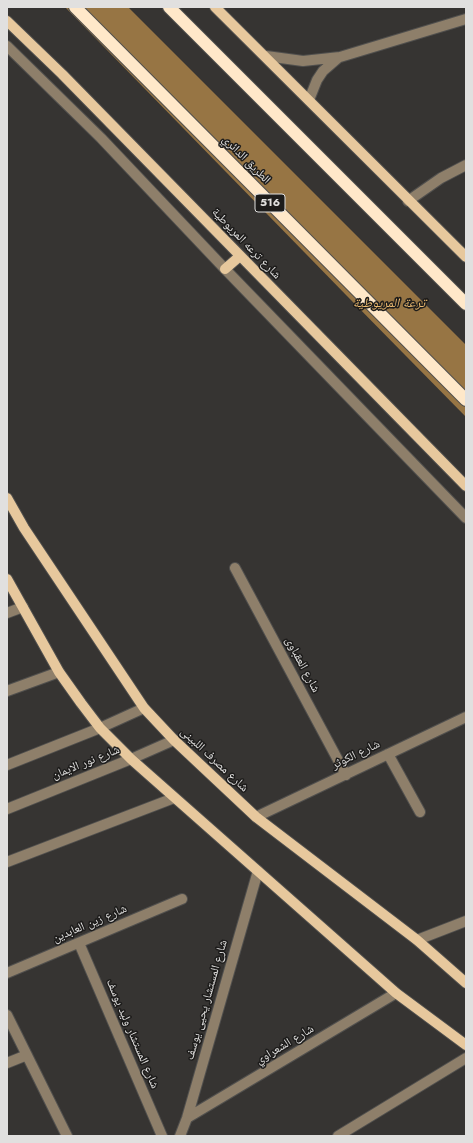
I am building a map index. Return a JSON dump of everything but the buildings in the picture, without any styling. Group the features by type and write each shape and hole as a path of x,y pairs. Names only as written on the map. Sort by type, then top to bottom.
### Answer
{"highway":[{"name":"الطريق الدائري","path":"75,7 466,400"},
{"path":"169,7 466,304"}],"main road":[{"path":"215,7 266,56 466,257"},
{"name":"شارع ترعه المريوطية","path":"7,21 62,74 466,486"},
{"path":"225,269 240,256"},
{"name":"شارع مصرف اللبينى","path":"7,498 24,528 144,708 174,740 256,817 416,940 466,983"},
{"path":"7,579 59,672 100,728 131,759 174,798 396,993 466,1045"}],"street":[{"path":"266,56 284,60 303,61 340,57 466,19"},
{"path":"7,46 101,138 225,269 466,518"},
{"path":"309,100 312,89 323,71 340,57"},
{"path":"408,200 441,178 466,165"},
{"name":"شارع العقباوى","path":"235,568 346,774"},
{"path":"7,613 23,607"},
{"path":"7,691 59,672"},
{"path":"7,764 100,728 144,708"},
{"name":"شارع الكوثر","path":"256,817 466,717"},
{"name":"شارع نور الايمان","path":"7,809 174,740"},
{"path":"388,754 420,812"},
{"path":"7,862 174,798"},
{"name":"شارع المستشار يحيى يوسف","path":"180,1136 187,1118 258,871"},
{"name":"شارع زين العابدين","path":"7,973 182,899"},
{"path":"416,940 466,921"},
{"name":"شارع المستشار وليد يوسف","path":"79,943 162,1136"},
{"name":"شارع الشعراوي","path":"187,1118 396,993"},
{"path":"7,1015 67,1136"},
{"path":"7,1063 27,1054"},
{"path":"338,1136 466,1058"}],"water":[{"name":"ترعة المريوطية","path":"65,7 128,7 466,345 466,417 347,296"}]}
